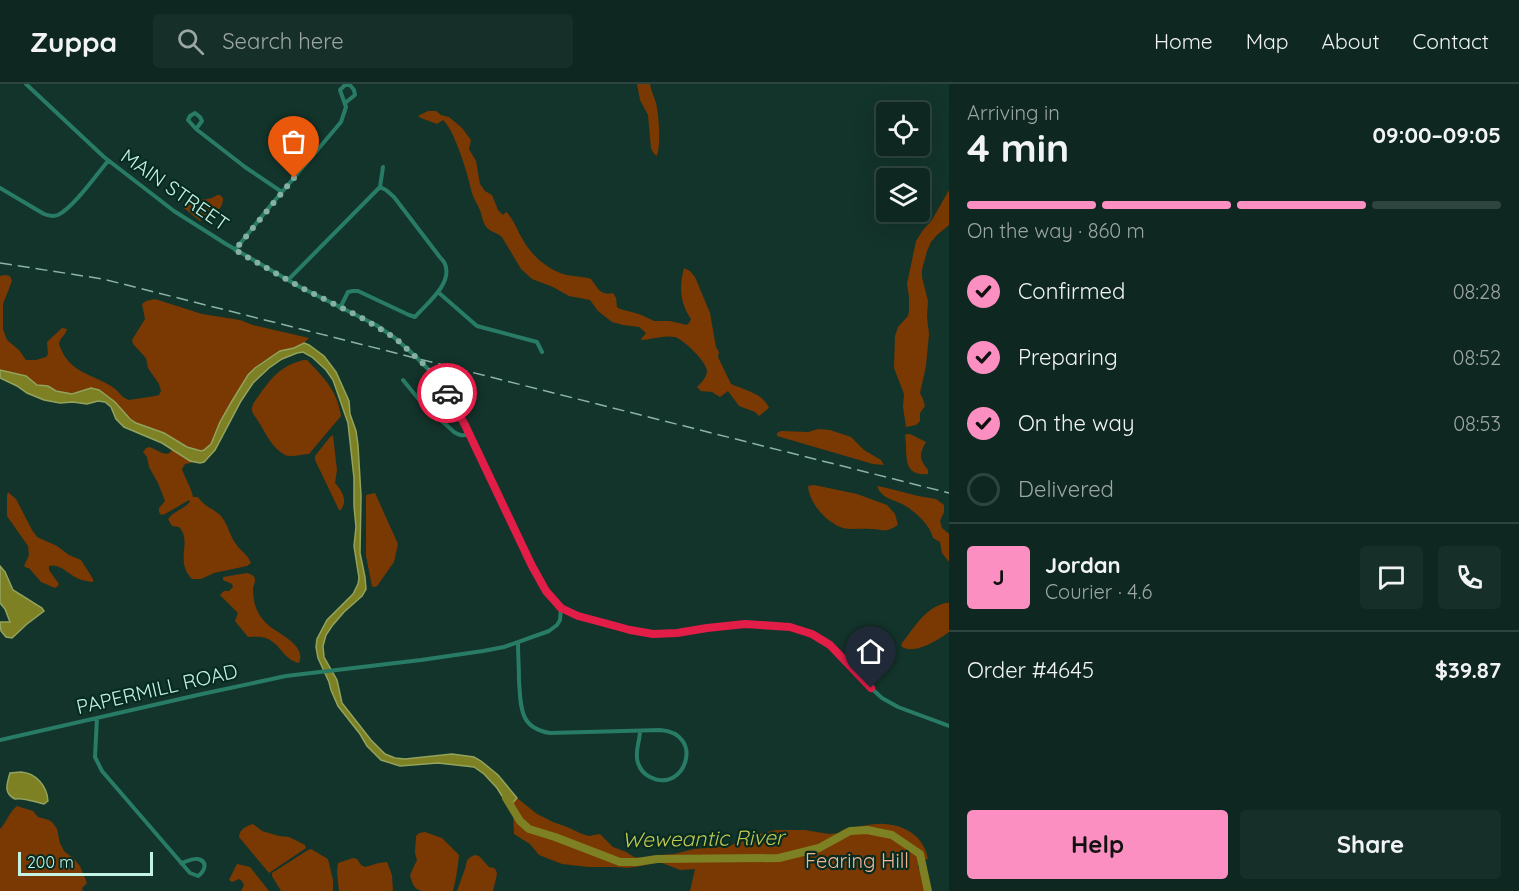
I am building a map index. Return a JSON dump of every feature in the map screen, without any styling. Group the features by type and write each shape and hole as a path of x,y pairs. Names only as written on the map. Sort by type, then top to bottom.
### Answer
{"street":[{"name":"MAIN STREET","path":"26,84 108,160 174,211 235,250 364,319 389,334 413,354 444,389 469,434 532,566 546,591 561,608"},
{"path":"235,250 341,122 346,107 340,90 345,85 350,85 355,94 345,103"},
{"path":"196,129 282,192"},
{"path":"0,188 44,214 55,216 66,209 108,160"},
{"path":"288,280 380,187 383,167"},
{"path":"340,308 348,292 358,291 415,316 438,292 445,280 446,265 394,197 380,187"},
{"path":"438,292 477,326 537,342 542,352"},
{"path":"403,380 426,408 453,432 459,435 469,434"},
{"path":"561,608 578,616 653,634 745,624 790,627 812,634 830,645 882,698 898,707 949,726"},
{"name":"PAPERMILL ROAD","path":"0,740 286,676 483,651 549,631 560,620 561,608"},
{"path":"518,642 521,708 526,721 536,730 550,733 667,730 682,739 686,747 687,757 682,770 675,776 661,780 646,775 637,762 640,731"},
{"path":"97,718 94,750 102,771 181,863 190,873 198,876 204,870 201,860 181,863"}],"green space":[{"path":"637,84 650,84 656,103 659,130 657,156 651,148 648,115 640,100"},
{"path":"428,111 436,111 449,117 462,128 471,140 469,149 476,161 480,184 492,195 498,210 503,215 506,212 510,217 531,252 548,266 560,273 591,279 602,292 613,293 617,307 620,309 654,321 670,321 687,325 691,319 683,301 681,282 684,268 690,271 695,277 710,313 719,352 718,357 731,384 758,395 769,408 759,416 739,406 728,391 720,397 712,392 701,391 697,387 704,380 706,367 694,351 679,339 667,336 642,340 646,333 639,327 612,322 598,311 590,300 569,296 532,279 521,269 502,237 486,226 472,194 464,163 452,133 443,120 437,124 418,116"},
{"path":"949,190 949,225 931,242 922,270 928,301 929,334 926,366 920,393 925,406 920,413 920,421 916,425 906,427 904,394 894,368 895,336 898,327 908,316 907,284 916,241 932,220"},
{"path":"217,195 223,198 221,207 200,221 184,208 192,201 209,199"},
{"path":"0,276 10,276 12,281 3,304 3,329 7,340 19,350 26,360 46,357 47,342 62,328 67,329 59,344 69,361 82,372 106,383 129,400 159,395 161,391 148,368 146,358 132,340 145,319 142,304 146,301 155,299 202,314 240,320 309,338 294,348 280,351 248,375 220,422 211,444 204,450 197,451 164,433 136,423 115,402 91,388 72,394 56,391 48,386 37,385 26,376 0,370"},
{"path":"307,360 329,385 341,416 309,454 288,456 272,444 252,408 258,396 274,376 287,366"},
{"path":"818,429 830,430 851,437 864,450 881,460 884,465 873,464 777,436 777,433 781,431 808,432"},
{"path":"333,435 337,470 335,483 344,499 341,510 315,460 315,456"},
{"path":"905,435 926,442 921,456 928,474 913,472 907,463"},
{"path":"150,447 168,454 173,449 195,462 185,464 182,469 193,497 198,497 220,515 238,547 251,563 201,579 192,579 184,565 183,533 179,527 172,526 168,519 190,502 189,500 161,515 159,508 165,501 143,452"},
{"path":"814,485 857,494 887,505 895,514 898,525 884,530 843,528 831,522 815,505 808,486"},
{"path":"877,486 936,499 944,505 940,521 942,528 949,534 949,562 942,553 940,542 933,538 922,519 904,505 885,496"},
{"path":"8,492 16,499 37,537 81,560 93,582 79,579 53,565 49,566 49,570 59,584 55,588 41,582 29,568 24,566 29,555 28,546 7,516"},
{"path":"375,493 398,544 394,562 374,587 366,556 366,495"},
{"path":"247,573 255,579 254,598 260,615 266,623 295,645 299,650 299,663 290,659 268,639 248,637 235,621 238,613 220,595 233,587 232,584 223,580 223,577"},
{"path":"949,603 949,632 919,648 906,649 901,646 926,614"},
{"name":"Fearing Hill","path":"517,798 537,814 553,822 589,836 600,834 613,847 634,857 643,858 694,849 730,846 746,837 776,830 805,830 829,834 839,833 848,828 880,824 892,825 907,830 923,844 928,859 921,861 918,867 930,891 690,891 695,869 680,870 662,863 627,868 562,864 539,855 530,844 514,834 513,814 509,807"},
{"path":"17,806 33,811 38,817 53,823 64,851 80,866 87,883 82,888 83,891 0,891 0,829"},
{"path":"253,824 262,831 289,837 305,845 306,848 269,873 239,837 242,830"},
{"path":"425,832 442,838 459,855 453,891 422,891 413,885 410,875 417,860 416,836"},
{"path":"311,849 328,859 333,891 281,891 272,873"},
{"path":"475,855 496,870 493,891 457,891 467,860"},
{"path":"353,858 365,867 387,862 392,875 393,891 339,891 338,863"},
{"path":"237,864 250,867 269,891 241,891 244,885 242,881 229,880"}],"shaded area":[{"path":"304,343 324,356 336,372 349,401 358,445 361,496 360,553 366,589 332,626 323,646 324,657 337,680 342,703 385,754 405,759 452,754 474,757 481,761 498,775 517,798 509,807 497,788 474,767 438,763 400,766 381,760 367,746 338,706 318,658 316,647 317,639 327,620 353,594 358,584 354,546 356,527 354,478 348,423 333,380 312,357 303,352 282,359 253,383 215,450 204,462 200,463 190,461 162,443 124,427 105,402 87,404 44,400 0,378 0,370 26,376 37,385 48,386 56,391 72,394 91,388 99,390 136,423 164,433 187,447 201,451 211,444 220,422 248,375 280,351"},
{"path":"0,566 13,590 44,611 12,638 6,637 1,631 0,622 10,622 0,603"},
{"path":"21,772 40,781 48,801 44,804 11,797 7,791 10,773"}],"waterway":[{"name":"Weweantic River","path":"506,798 520,821 529,829 620,862 657,859 779,858 819,848 850,831 867,830 892,835 920,854 928,891"}],"railway":[{"path":"0,263 103,279 949,493"}],"way so far":[{"path":"294,178 235,250 322,299 376,325 406,347 428,368 447,393"}],"route":[{"path":"447,393 465,425 532,566 552,600 561,608 578,616 653,634 745,624 790,627 812,634 830,645 871,688"}]}
